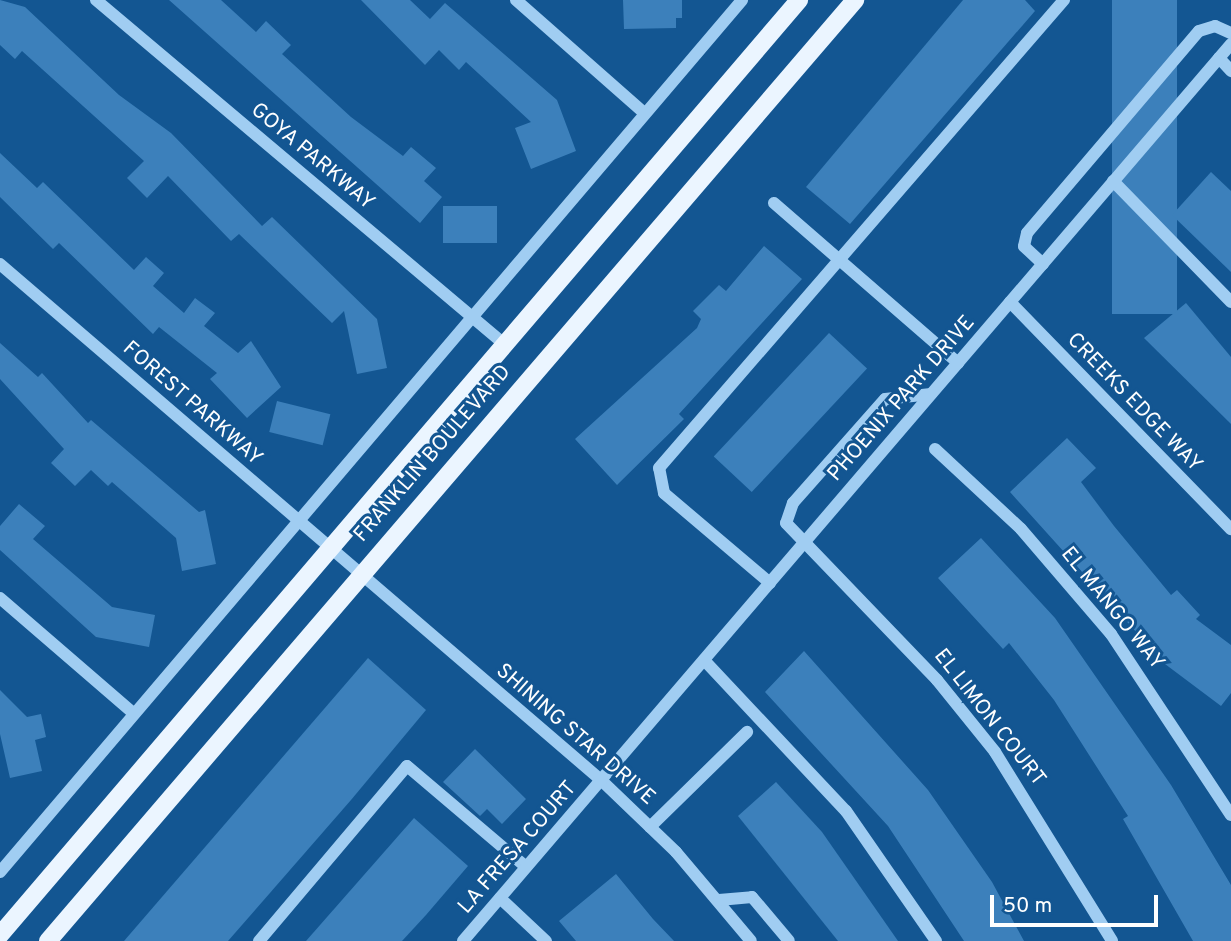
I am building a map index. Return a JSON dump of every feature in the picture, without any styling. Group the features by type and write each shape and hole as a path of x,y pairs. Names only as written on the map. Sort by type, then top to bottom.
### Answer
{"main road":[{"name":"FRANKLIN BOULEVARD","path":"0,935 327,546 799,0"},
{"name":"FRANKLIN BOULEVARD","path":"48,941 359,574 851,2"}],"street":[{"name":"GOYA PARKWAY","path":"96,0 503,344"},
{"path":"516,0 644,113"},
{"path":"0,872 296,519 742,0"},
{"path":"770,583 664,493 659,468 1064,0"},
{"path":"1043,264 1024,246 1027,233 1199,31 1215,26 1231,33"},
{"name":"PHOENIX PARK DRIVE","path":"601,780 1231,44"},
{"path":"1219,58 1231,71"},
{"path":"1114,181 1231,302"},
{"path":"774,203 958,363"},
{"name":"FOREST PARKWAY","path":"0,264 359,574"},
{"name":"CREEKS EDGE WAY","path":"1010,302 1231,529"},
{"name":"EL LIMON COURT","path":"932,394 885,399 793,503 786,523 892,630 995,752 1112,941"},
{"name":"EL MANGO WAY","path":"935,449 1021,529 1111,634 1231,815"},
{"name":"SHINING STAR DRIVE","path":"359,574 601,780 719,900 751,941"},
{"path":"0,598 132,712"},
{"path":"704,660 846,811 936,941"},
{"path":"650,827 747,732"},
{"path":"259,941 407,766 526,867"},
{"name":"LA FRESA COURT","path":"463,941 601,780"},
{"path":"719,900 751,897 789,941"},
{"path":"500,898 545,941"}],"building":[{"path":"0,0 25,7 119,95 171,133 262,226 272,217 377,319 387,368 357,374 344,311 332,323 239,234 231,241 168,176 147,198 127,178 144,161 22,51 15,59 0,45"},
{"path":"169,0 221,0 256,32 266,21 291,45 282,54 351,117 403,156 411,147 436,168 424,181 442,197 420,223"},
{"path":"361,0 410,0 430,19 445,3 557,100 576,151 531,169 515,128 531,122 466,62 459,70 439,50 425,65"},
{"path":"623,0 682,0 682,18 676,18 676,28 624,29"},
{"path":"963,0 1025,0 1035,11 850,224 806,187"},
{"path":"1112,0 1177,0 1177,314 1112,314"},
{"path":"0,153 37,188 43,182 134,270 146,257 164,273 153,286 184,313 195,298 215,313 204,326 238,353 251,341 281,387 247,418 210,379 217,373 159,327 153,334 59,243 53,249 0,197"},
{"path":"1211,172 1231,191 1231,272 1172,215"},
{"path":"443,206 497,206 497,243 443,243"},
{"path":"764,246 802,279 679,414 684,419 617,485 575,439 697,328 701,319 693,311 719,285 726,291"},
{"path":"1186,303 1231,357 1231,424 1144,338"},
{"path":"829,333 867,368 752,492 714,457"},
{"path":"0,343 38,377 42,373 88,423 91,420 199,512 205,510 216,564 182,571 176,538 112,482 108,486 91,470 75,486 51,463 64,449 0,379"},
{"path":"277,401 330,414 323,445 269,432"},
{"path":"1067,438 1096,468 1081,482 1114,526 1171,595 1177,590 1200,615 1196,619 1231,645 1231,693 1221,706 1165,664 1010,492"},
{"path":"19,504 45,526 33,539 112,607 155,615 149,647 96,637 0,550 0,526"},
{"path":"981,538 1055,618 1171,785 1231,885 1231,941 1193,941 1123,819 1128,816 1054,700 1009,643 1003,649 938,578"},
{"path":"804,651 928,790 992,882 1024,941 964,941 888,826 765,692"},
{"path":"368,658 426,710 351,800 228,941 124,941"},
{"path":"0,690 27,717 41,714 46,737 35,740 42,771 10,778 0,734"},
{"path":"475,749 526,799 502,824 487,809 480,816 443,782"},
{"path":"776,782 822,832 898,941 838,941 738,816"},
{"path":"414,818 468,866 426,915 402,941 306,941"},
{"path":"616,874 674,941 576,941 559,921"}]}
